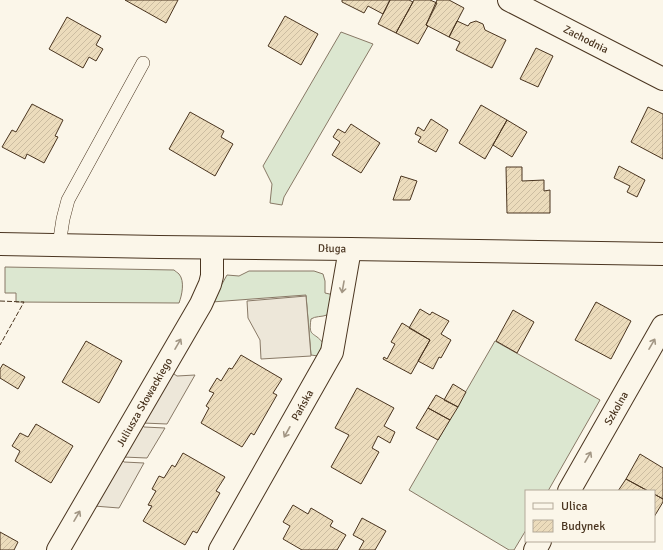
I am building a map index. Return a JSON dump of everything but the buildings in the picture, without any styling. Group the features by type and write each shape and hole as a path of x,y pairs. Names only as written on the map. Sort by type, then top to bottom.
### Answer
{"street":[{"name":"Zachodnia","path":"509,0 663,79"},
{"name":"Długa","path":"0,244 663,254"},
{"name":"Juliusza Słowackiego","path":"58,550 201,304 212,276 212,248"},
{"name":"Pańska","path":"220,550 332,352 350,249"},
{"name":"Szkolna","path":"570,490 663,326"}],"lane":[{"path":"59,245 68,200 143,63"}],"green space":[{"path":"341,32 373,44 284,197 282,205 270,203 272,184 263,166"},
{"path":"5,267 174,270 181,277 182,292 179,303 16,302 16,293 5,293"},
{"path":"249,271 314,271 323,274 325,281 325,293 334,295 327,315 314,317 311,319 310,329 312,334 323,343 318,356 311,355 306,295 212,302 227,275 239,276"},
{"path":"495,341 600,400 549,490 525,490 525,532 514,550 509,550 409,490"}],"shaded area":[{"path":"306,296 311,356 261,359 260,340 248,318 247,301"},
{"path":"173,372 177,376 195,375 167,424 143,423"},
{"path":"142,425 144,427 165,428 147,458 123,457"},
{"path":"122,460 124,462 144,463 119,508 94,506"}],"fence":[{"path":"0,301 24,302 0,345"}]}
